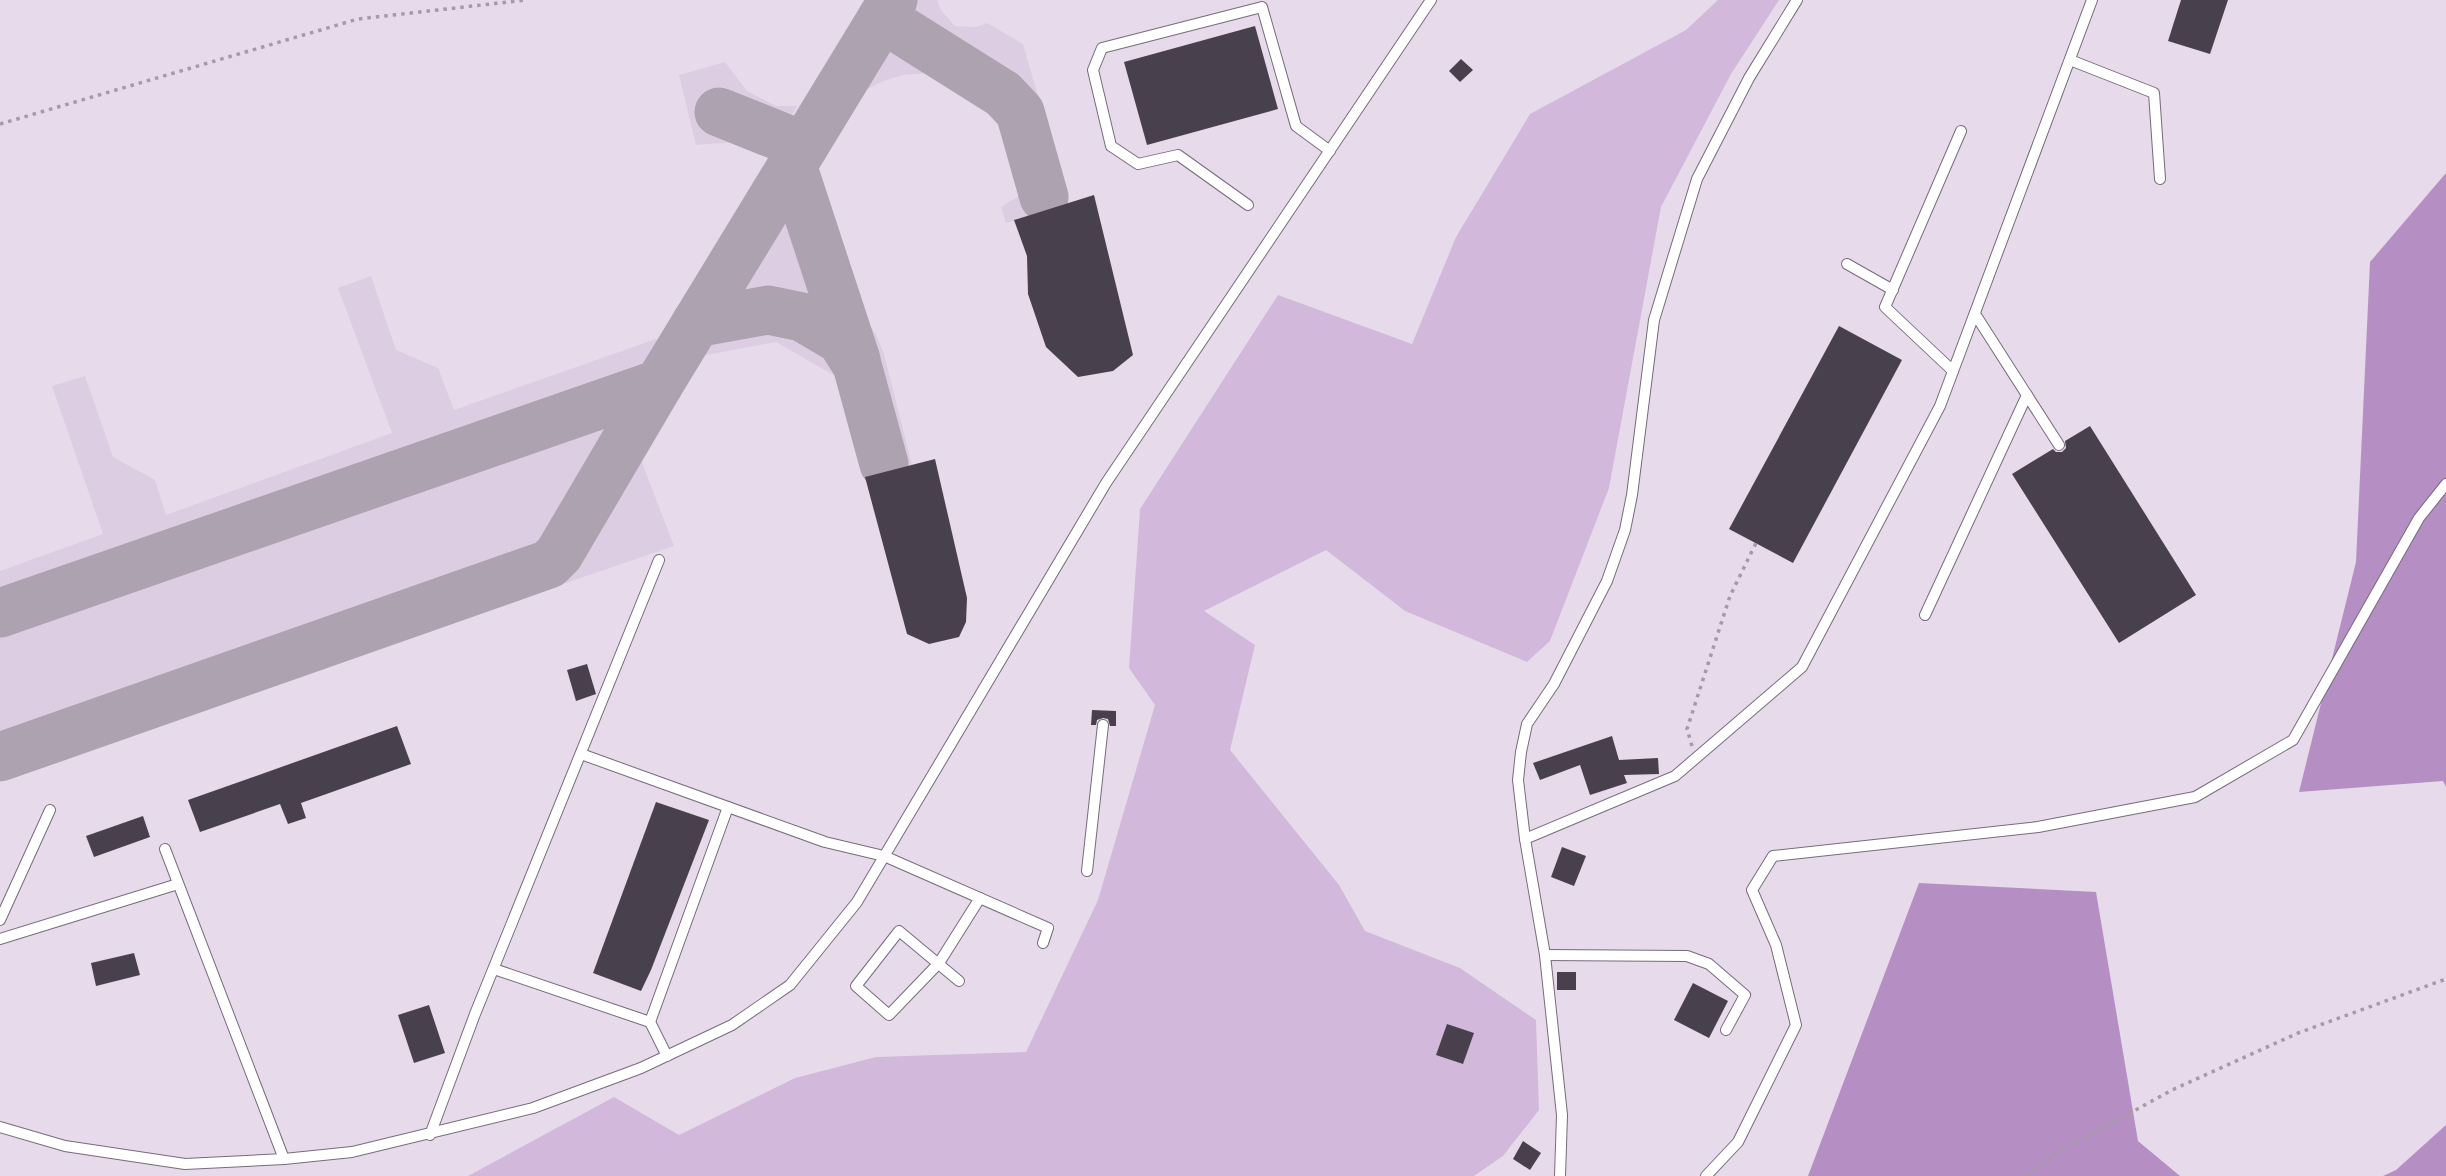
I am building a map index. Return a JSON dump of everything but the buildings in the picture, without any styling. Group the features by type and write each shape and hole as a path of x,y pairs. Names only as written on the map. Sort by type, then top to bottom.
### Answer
{"lane":[{"path":"0,1127 65,1146 185,1164 284,1159 352,1152 533,1108 641,1068 732,1026 790,985 857,902 1105,483 1431,0"},
{"path":"1560,1176 1562,1115 1545,955 1518,780 1521,752 1527,724 1555,684 1607,581 1625,530 1632,495 1654,320 1697,178 1749,78 1797,0"},
{"path":"1525,839 1675,776 1802,667 1940,406 2092,0"},
{"path":"1248,205 1178,155 1138,164 1111,146 1093,69 1102,48 1262,7 1296,126 1330,151"},
{"path":"2070,60 2154,93 2160,179"},
{"path":"1953,371 1885,307 1961,131"},
{"path":"1847,264 1893,290"},
{"path":"1975,314 2059,445"},
{"path":"1925,615 2027,395"},
{"path":"1706,1176 1738,1142 1796,1025 1776,945 1752,890 1773,856 2038,827 2195,797 2293,740 2419,518 2446,484"},
{"path":"429,1135 659,560"},
{"path":"1087,871 1103,725"},
{"path":"581,754 825,842 884,856 1048,928 1043,943"},
{"path":"650,1022 728,807"},
{"path":"0,920 50,810"},
{"path":"165,849 284,1159"},
{"path":"0,939 178,884"},
{"path":"959,981 939,963 899,931 856,986 889,1015 939,963 980,898"},
{"path":"1545,955 1687,956 1709,964 1745,995 1726,1030"},
{"path":"494,969 650,1022 667,1056"}],"path":[{"path":"0,124 358,19 526,0"},
{"path":"1695,758 1687,729 1730,596 1756,544"},
{"path":"2027,1176 2050,1157 2172,1090 2298,1033 2446,979"}],"shaded area":[{"path":"914,0 937,0 941,10 955,26 976,27 987,23 1023,44 1069,203 1006,223 1001,207 1027,191 1002,110 930,73 903,75 881,82 857,95"},
{"path":"1718,0 1779,0 1731,74 1661,207 1609,488 1550,641 1527,662 1405,611 1326,550 1204,611 1255,645 1230,750 1339,885 1365,931 1460,968 1536,1020 1539,1110 1503,1156 1474,1176 468,1176 614,1097 679,1135 795,1078 876,1057 1026,1052 1098,900 1155,705 1129,668 1140,509 1278,295 1412,344 1456,237 1530,114 1686,30"},
{"path":"725,62 747,91 776,106 797,106 769,159 762,140 696,145 679,75"},
{"path":"2446,173 2446,787 2443,781 2299,792 2356,562 2370,262"},
{"path":"808,180 848,312 865,319 876,334 884,354 912,465 875,474 842,380 776,342 695,357"},
{"path":"371,276 396,350 438,368 454,410 656,339 695,357 640,457 674,546 0,776 0,571 103,534 52,386 85,376 113,457 155,480 166,515 392,433 338,288"},
{"path":"1919,883 2096,892 2138,1141 2180,1176 1808,1176"},
{"path":"2446,1125 2446,1176 2383,1176 2396,1170"}],"taxiway":[{"path":"0,613 659,384 893,0"},
{"path":"882,18 1003,94 1020,112 1044,197"},
{"path":"719,112 804,146"},
{"path":"792,165 856,360"},
{"path":"696,323 768,310 802,317 841,340 857,365 884,464"},
{"path":"0,757 549,564 559,554 659,384"}]}
